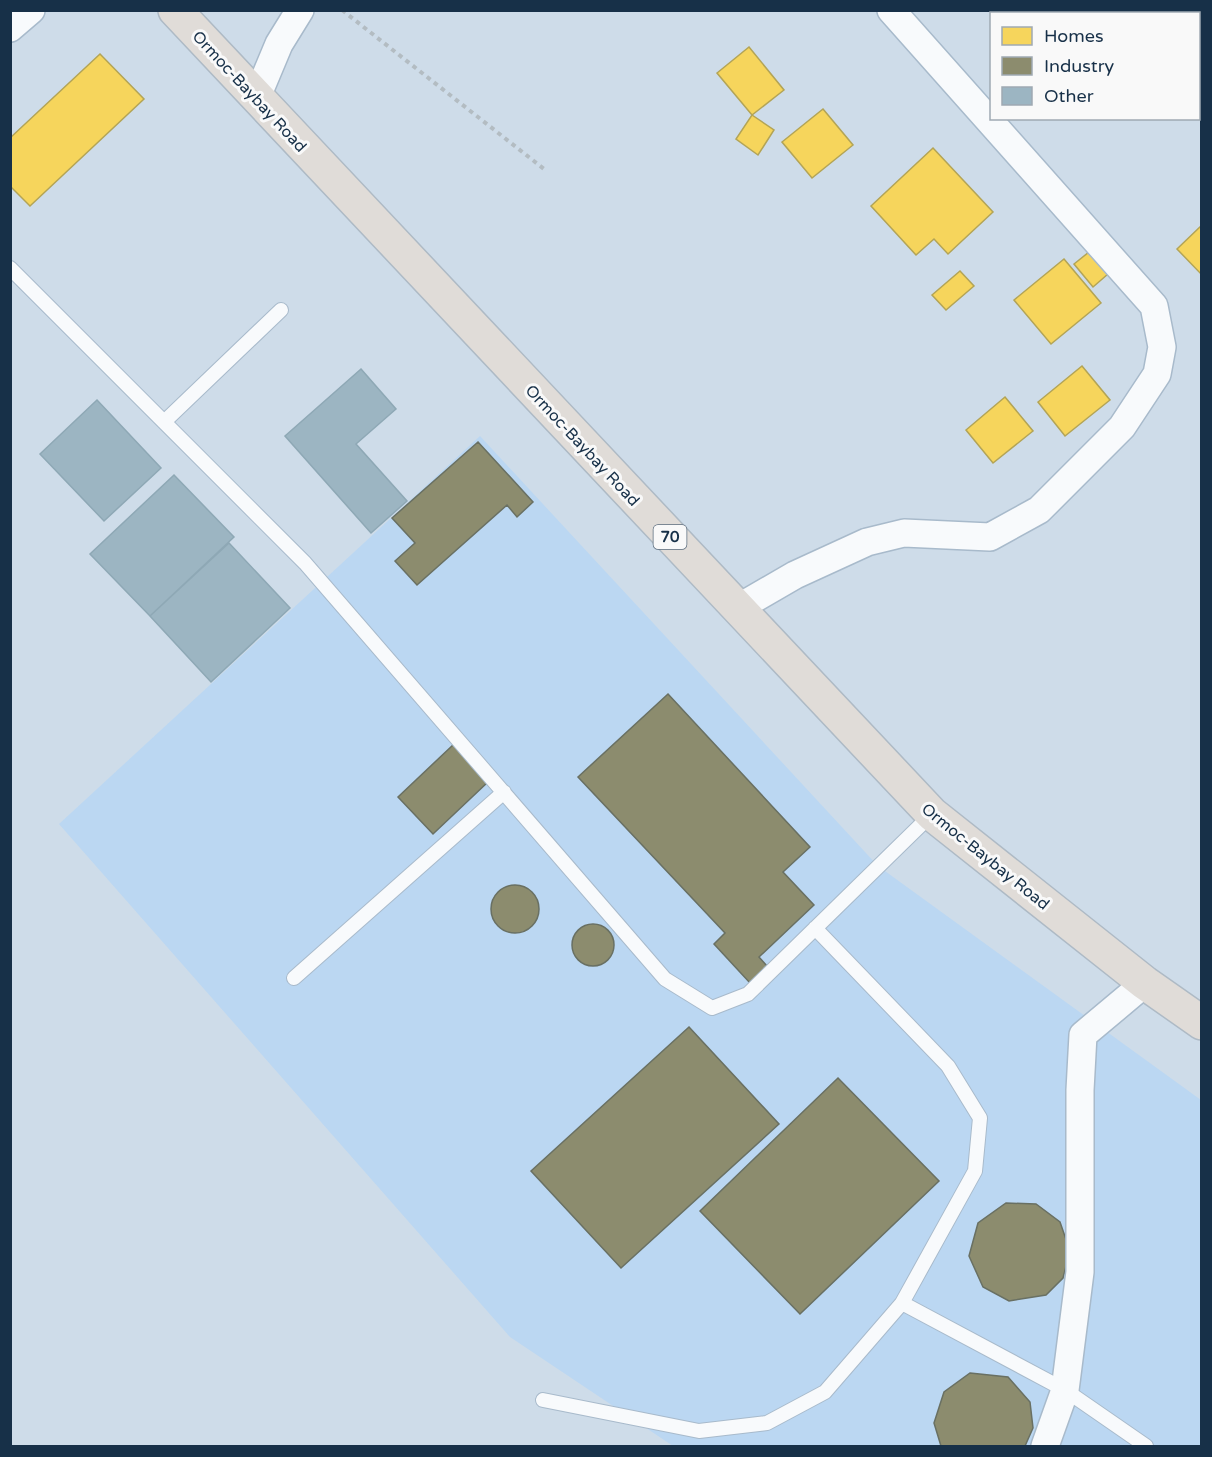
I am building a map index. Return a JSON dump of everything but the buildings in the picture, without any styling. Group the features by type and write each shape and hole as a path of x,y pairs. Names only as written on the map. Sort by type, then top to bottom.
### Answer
{"highway":[{"name":"Ormoc-Baybay Road","path":"175,10 256,99 932,814 1145,983 1202,1023"}],"street":[{"path":"10,28 31,10"},
{"path":"256,99 279,44 300,10"},
{"path":"738,608 795,574 867,542 904,533 990,537 1039,510 1122,428 1157,374 1162,347 1154,306 891,10"},
{"path":"1045,1446 1065,1390 1080,1272 1080,1090 1083,1035 1145,983"}],"lane":[{"path":"10,268 305,562 665,979 712,1008 747,994 932,814"},
{"path":"164,422 280,310"},
{"path":"294,978 504,792"},
{"path":"543,1400 699,1431 767,1423 825,1392 902,1303 975,1171 980,1118 948,1066 815,928"},
{"path":"902,1303 1065,1390 1146,1446"}],"path":[{"path":"342,10 544,169"}],"shaded area":[{"path":"1201,11 1201,94 1200,12 1099,12"},
{"path":"480,436 878,866 1201,1100 1201,1446 673,1446 510,1337 59,824"}]}
